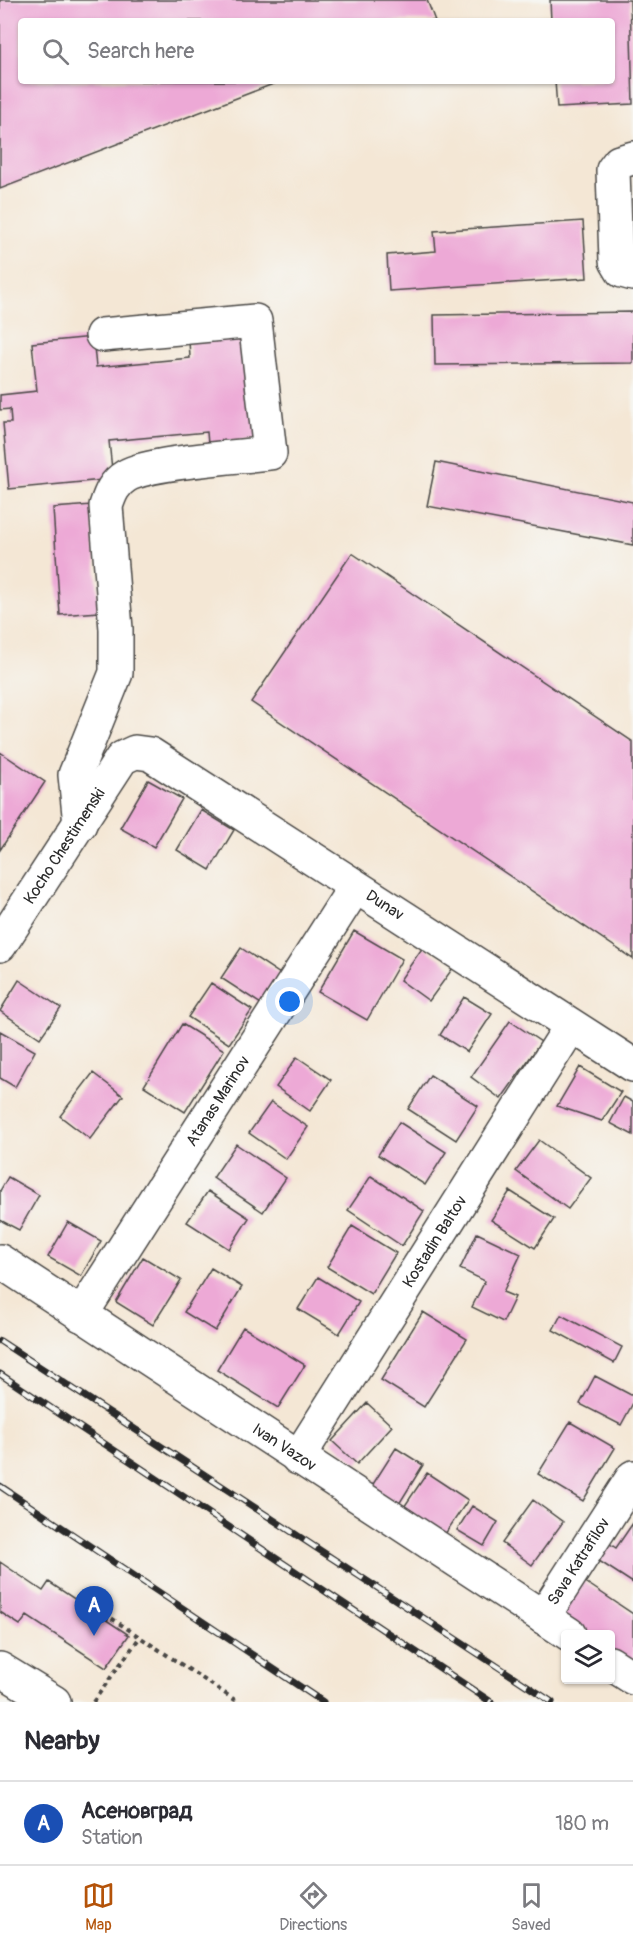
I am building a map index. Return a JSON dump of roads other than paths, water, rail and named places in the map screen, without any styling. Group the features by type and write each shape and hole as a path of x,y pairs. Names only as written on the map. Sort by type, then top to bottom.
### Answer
{"street":[{"path":"633,158 619,162 613,170 616,261 622,271 633,273"},
{"path":"80,824 75,775 116,673 116,629 106,506 112,489 126,476 146,468 270,453 255,321 102,335"},
{"name":"Kocho Chestimenski","path":"0,945 122,758 135,752"},
{"name":"Dunav","path":"135,752 150,754 633,1065"},
{"name":"Atanas Marinov","path":"81,1316 355,887"},
{"name":"Kostadin Baltov","path":"298,1458 571,1026"},
{"name":"Ivan Vazov","path":"0,1261 556,1626"},
{"name":"Sava Katrafilov","path":"556,1626 633,1477"},
{"path":"615,1666 633,1678"},
{"path":"0,1669 54,1702"}],"railway":[{"path":"0,1341 552,1702"},
{"path":"0,1374 491,1702"},
{"path":"0,1486 323,1702"}],"place":[{"name":"Асеновград","path":"94,1636"}]}
